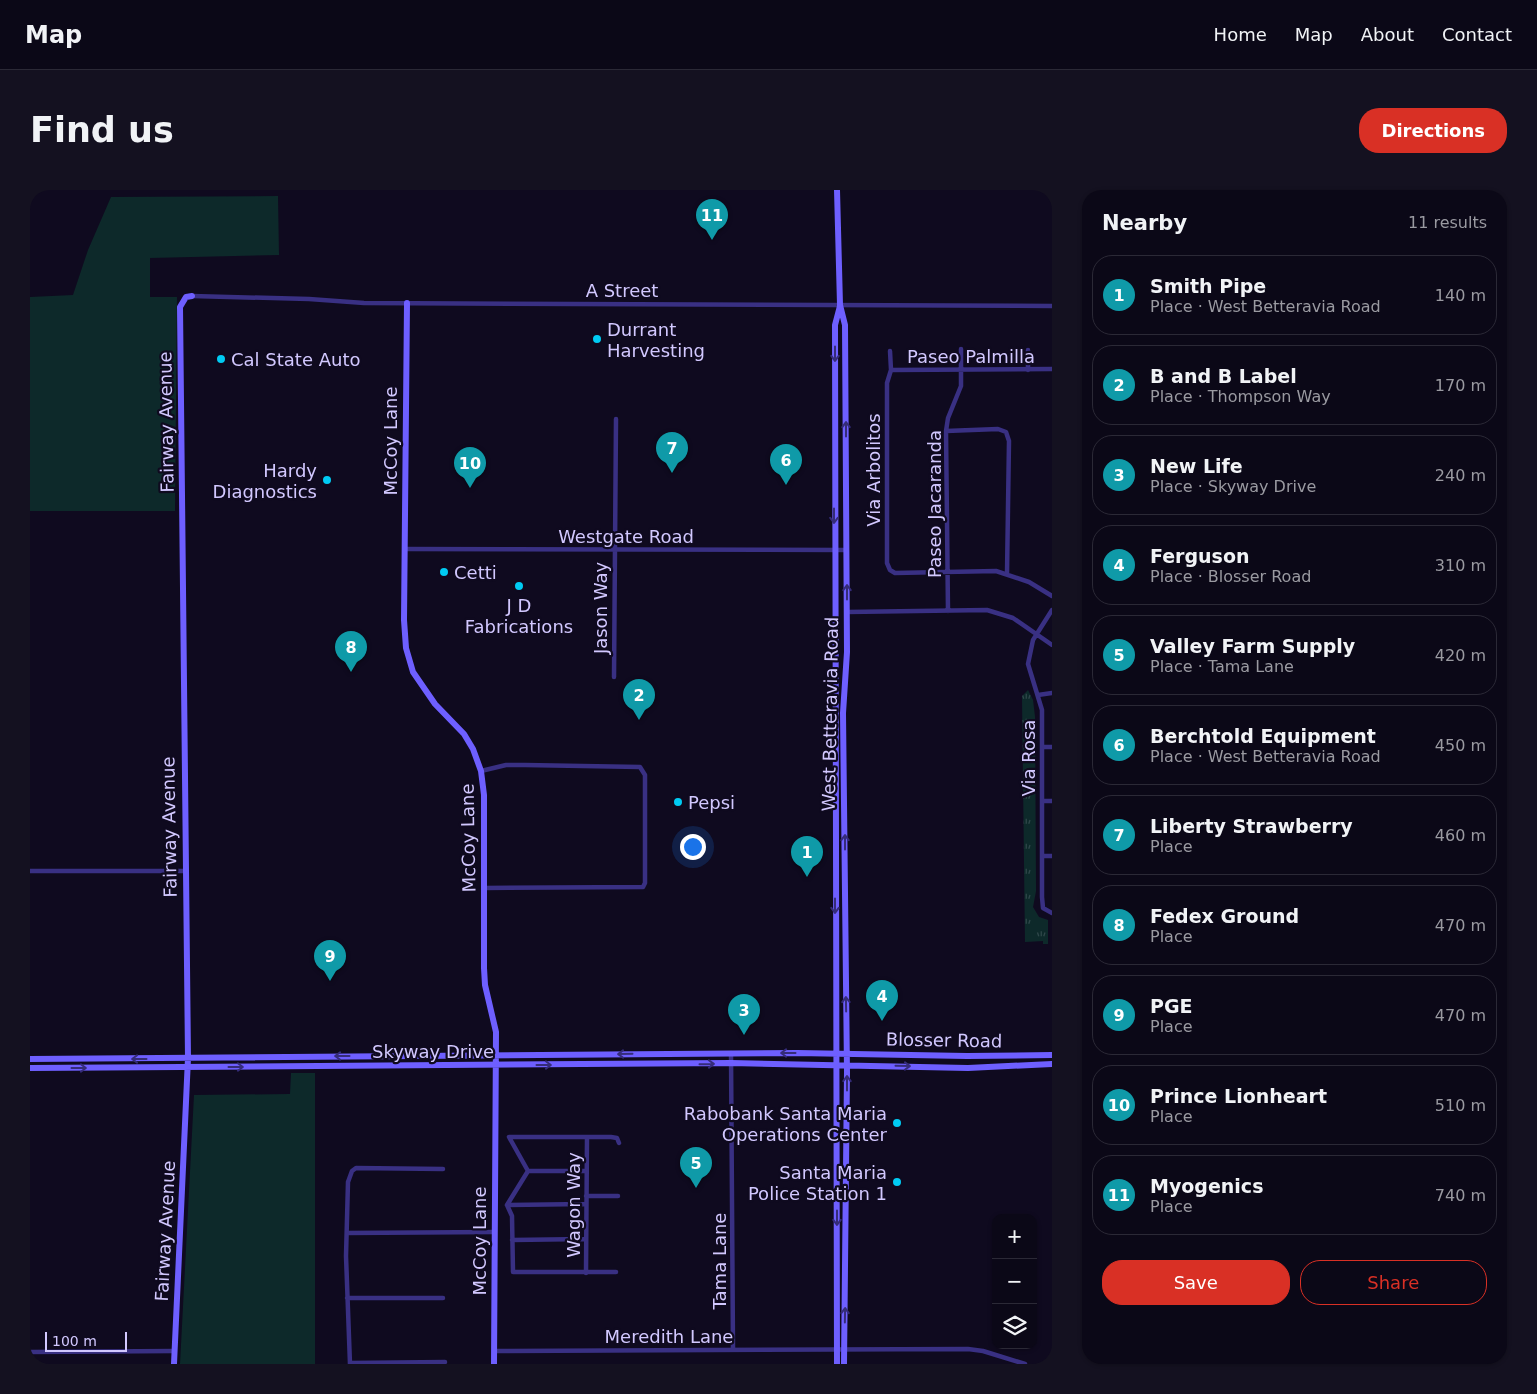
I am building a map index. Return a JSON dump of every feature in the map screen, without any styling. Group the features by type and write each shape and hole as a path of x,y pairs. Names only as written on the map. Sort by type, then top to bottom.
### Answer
{"street":[{"name":"West Betteravia Road","path":"837,190 840,306 845,325 847,612 844,723 847,1053 844,1364"},
{"name":"A Street","path":"192,296 406,303 1052,306"},
{"name":"Fairway Avenue","path":"174,1364 188,1058 184,870 180,306 186,297 192,296"},
{"name":"McCoy Lane","path":"406,303 404,620 410,663 423,689 464,734 473,750 481,770 484,795 485,985 494,1016 496,1056 494,1364"},
{"name":"West Betteravia Road","path":"836,1364 834,550 835,325 840,306"},
{"name":"Paseo Jacaranda","path":"948,611 946,431 948,418 961,386 961,349"},
{"name":"Via Arbolitos","path":"890,350 891,370 887,383 887,563 890,570 895,573 948,572"},
{"path":"1028,350 1028,370"},
{"name":"Paseo Palmilla","path":"891,370 1052,369"},
{"name":"Jason Way","path":"614,677 616,419"},
{"path":"946,431 998,429 1006,432 1009,441 1007,574"},
{"name":"Westgate Road","path":"405,549 846,550"},
{"path":"948,572 996,571 1029,582 1052,596"},
{"path":"847,612 987,610 1002,613 1013,618 1052,645"},
{"name":"Via Rosa","path":"1050,912 1043,908 1042,710 1029,674 1028,664 1029,653 1037,635 1052,610"},
{"path":"1038,695 1052,693"},
{"path":"1042,747 1052,747"},
{"path":"481,770 506,765 640,767 645,774 645,883 643,887 484,888"},
{"path":"1042,802 1052,801"},
{"path":"1043,856 1052,856"},
{"path":"30,871 184,870"},
{"name":"Tama Lane","path":"731,1053 733,1349"},
{"name":"Blosser Road","path":"836,1053 967,1056 1052,1055"},
{"name":"Skyway Drive","path":"30,1059 836,1053"},
{"name":"Skyway Drive","path":"30,1068 731,1063 836,1065"},
{"name":"Blosser Road","path":"836,1065 968,1068 1052,1064"},
{"path":"528,1171 509,1137 614,1137 619,1143"},
{"name":"Wagon Way","path":"586,1273 587,1137"},
{"path":"443,1169 356,1168 352,1171 348,1182 347,1298 350,1364 445,1362"},
{"path":"528,1171 586,1171"},
{"path":"507,1205 528,1171"},
{"path":"586,1196 618,1196"},
{"path":"507,1205 586,1204"},
{"path":"507,1205 511,1212 513,1272 616,1272"},
{"path":"347,1233 494,1232"},
{"path":"512,1240 586,1239"},
{"path":"347,1298 443,1298"},
{"name":"Meredith Lane","path":"494,1351 968,1349 983,1351 1025,1364"},
{"path":"30,1352 174,1351"}],"green space":[{"path":"278,196 279,255 150,258 150,297 177,297 175,511 30,511 30,297 73,295 88,250 111,197"},
{"path":"1028,690 1033,700 1035,717 1036,891 1033,907 1039,917 1048,920 1048,944 1043,944 1043,941 1025,942 1022,696"},
{"path":"291,1073 315,1073 315,1364 180,1364 194,1095 290,1094"}],"place":[{"name":"Myogenics","path":"712,240"},
{"name":"Durrant Harvesting","path":"597,339"},
{"name":"Cal State Auto","path":"221,359"},
{"name":"Liberty Strawberry","path":"672,473"},
{"name":"Hardy Diagnostics","path":"327,480"},
{"name":"Berchtold Equipment","path":"786,485"},
{"name":"Prince Lionheart","path":"470,488"},
{"name":"Cetti","path":"444,572"},
{"name":"J D Fabrications","path":"519,586"},
{"name":"Fedex Ground","path":"351,672"},
{"name":"B and B Label","path":"639,720"},
{"name":"Pepsi","path":"678,802"},
{"name":"Smith Pipe","path":"807,877"},
{"name":"PGE","path":"330,981"},
{"name":"Ferguson","path":"882,1021"},
{"name":"New Life","path":"744,1035"},
{"name":"Rabobank Santa Maria Operations Center","path":"897,1123"},
{"name":"Santa Maria Police Station 1","path":"897,1182"},
{"name":"Valley Farm Supply","path":"696,1188"}]}
